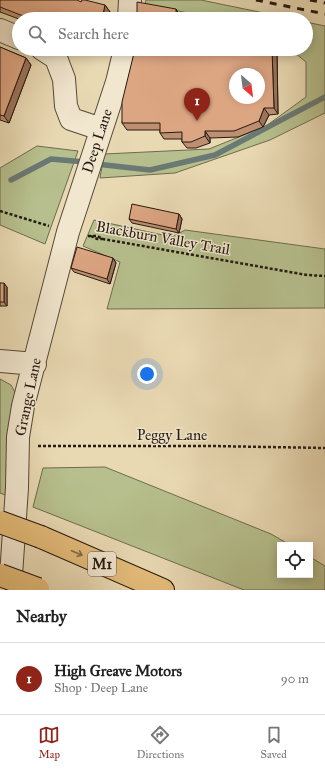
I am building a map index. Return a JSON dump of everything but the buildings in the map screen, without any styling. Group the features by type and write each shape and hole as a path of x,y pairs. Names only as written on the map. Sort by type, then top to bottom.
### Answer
{"highway":[{"name":"M1","path":"0,522 41,537 163,590"},
{"path":"0,574 39,589"}],"street":[{"path":"129,12 130,0"},
{"path":"0,30 12,35"},
{"path":"53,56 56,58 64,79 66,106 71,119 101,129"},
{"name":"Deep Lane","path":"59,229 88,166 117,82 123,56"},
{"name":"Grange Lane","path":"10,590 19,446 18,437 23,406 34,364 59,229"},
{"path":"0,361 34,364"}],"path":[{"name":"Blackburn Valley Trail","path":"0,212 47,224 59,229 90,236 97,236 104,239 307,275 325,276"},
{"name":"Peggy Lane","path":"19,446 325,448"}],"green space":[{"path":"146,0 201,0 259,12 183,12 145,4"},
{"path":"313,23 325,26 325,113 270,140 175,173 100,178 104,154 209,149 266,126 306,97 306,62 299,56 313,56"},
{"path":"37,146 78,151 45,244 0,225 0,168"},
{"path":"94,220 172,237 185,230 325,249 325,308 107,309 120,262 83,246"},
{"path":"0,379 11,385 18,398 8,496 0,493"},
{"path":"105,467 271,534 285,542 277,542 277,578 313,578 313,559 325,566 325,590 244,590 33,507 43,468"}],"waterway":[{"path":"96,164 150,170 215,155 325,97"},
{"path":"11,180 51,159 85,162"}],"railway":[{"path":"256,0 325,14"},
{"path":"310,0 325,3"}],"place":[{"name":"High Greave Motors","path":"197,121"}]}
